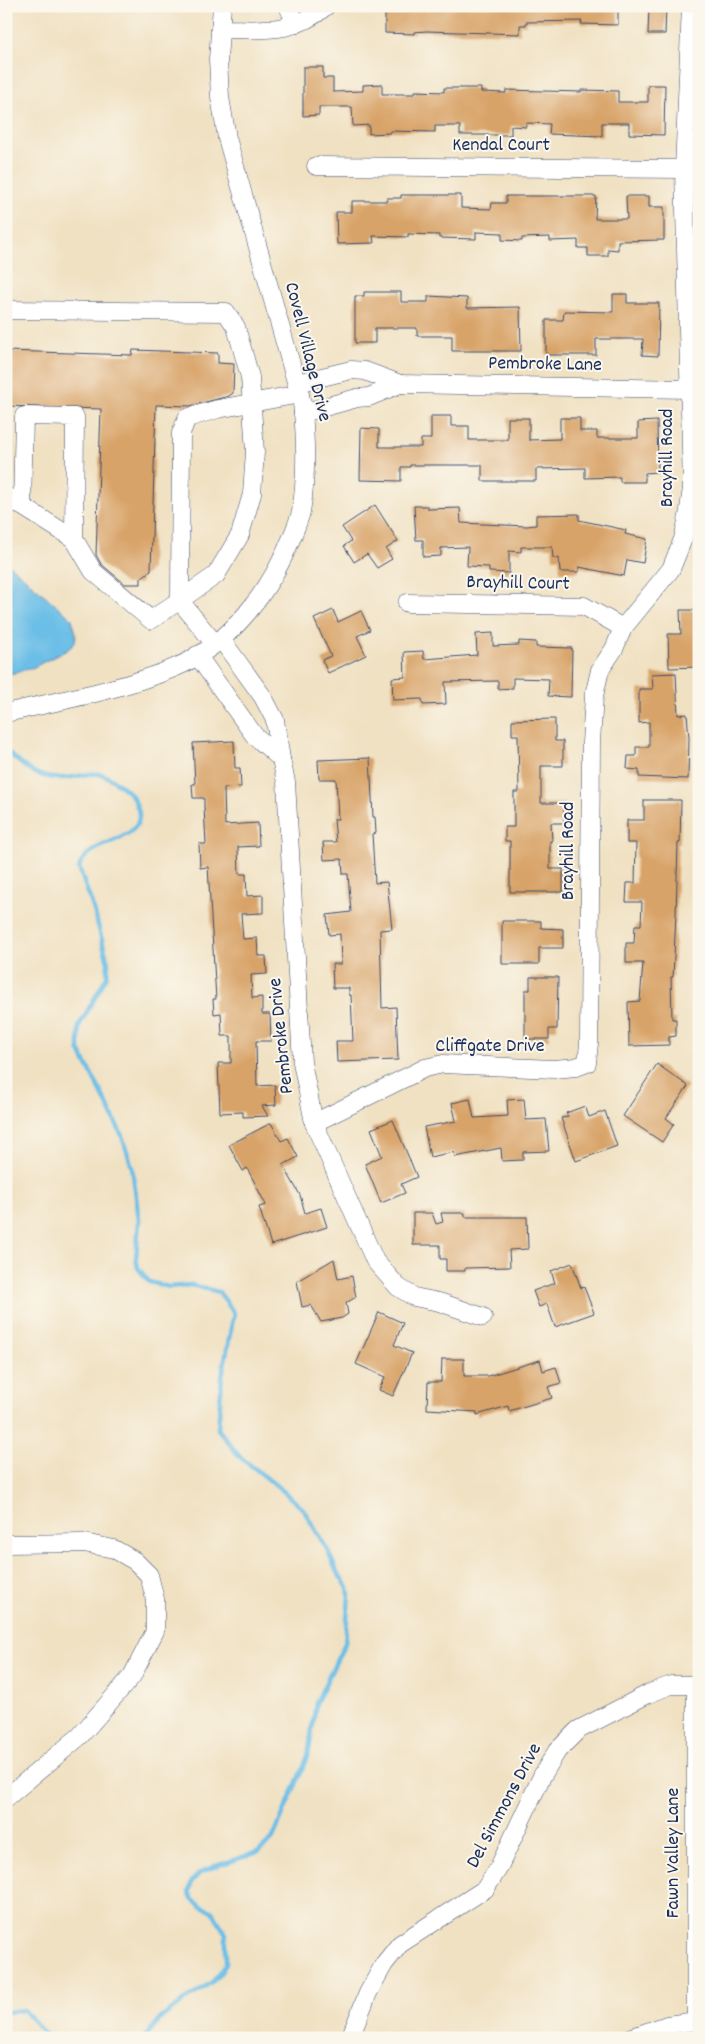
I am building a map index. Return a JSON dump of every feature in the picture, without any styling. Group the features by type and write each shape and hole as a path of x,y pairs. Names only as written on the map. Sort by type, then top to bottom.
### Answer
{"street":[{"name":"Covell Village Drive","path":"6,713 131,683 176,667 218,642 238,624 263,592 286,551 300,514 306,465 306,435 303,413 298,389 227,138 220,97 218,59 222,6"},
{"path":"288,6 296,24"},
{"path":"220,29 279,30 313,18 326,6"},
{"name":"Brayhill Road","path":"587,1063 589,1043 591,742 594,696 600,670 614,650 623,628 671,569 683,539 692,488 684,169 691,6"},
{"name":"Kendal Court","path":"316,166 684,169"},
{"path":"6,310 226,312 236,326 250,377 255,452 252,494 240,535 216,576 151,620 94,571 74,539 6,496"},
{"path":"351,370 357,398"},
{"name":"Pembroke Lane","path":"180,601 181,432 187,418 218,409 252,404 351,370 366,371 400,384 689,389"},
{"name":"Pembroke Lane","path":"303,413 357,398 368,397 400,384"},
{"path":"22,506 24,416 75,416 74,539"},
{"name":"Pembroke Drive","path":"180,601 218,642 263,697 275,720 286,782 302,1062 314,1123 375,1261 398,1287 414,1297 439,1302 483,1317"},
{"name":"Brayhill Court","path":"406,603 584,606 623,628"},
{"path":"197,655 254,735 281,759"},
{"path":"240,715 263,697"},
{"name":"Cliffgate Drive","path":"314,1123 425,1068 443,1064 554,1069 576,1067 587,1063"},
{"path":"6,1544 84,1543 114,1548 135,1561 149,1575 155,1599 155,1631 132,1676 80,1736 6,1798"},
{"name":"Del Simmons Drive","path":"350,2038 368,1992 384,1964 400,1944 486,1889 498,1869 542,1776 557,1751 578,1730 648,1694 671,1685 696,1685"},
{"name":"Fawn Valley Lane","path":"630,2038 667,2026 696,2021 696,1685"}],"water":[{"path":"6,562 72,619 76,634 75,643 67,650 32,668 6,675"}],"building":[{"path":"385,6 618,6 618,25 581,24 582,21 526,22 526,25 520,25 520,34 426,31 414,32 414,34 385,33"},
{"path":"649,6 666,6 665,34 648,34"},
{"path":"303,67 323,67 323,78 333,78 333,92 363,91 363,85 382,84 382,94 415,94 415,91 444,92 444,88 481,88 481,92 506,93 506,90 618,91 618,102 648,102 648,85 665,85 664,135 629,134 629,123 602,123 602,136 549,134 550,124 526,123 526,127 511,126 511,135 460,135 460,126 435,126 435,132 390,131 390,133 369,134 369,125 353,126 352,107 319,107 319,115 303,116"},
{"path":"401,195 461,195 461,208 491,209 492,203 506,203 506,196 596,196 595,219 627,219 626,196 649,196 649,207 664,207 664,240 618,241 618,250 608,249 608,256 588,256 588,248 578,248 578,240 550,241 550,237 522,238 522,241 502,240 502,233 476,232 476,239 439,238 439,235 408,234 408,237 373,236 374,243 337,244 336,212 352,212 352,201 387,201 387,198 401,198"},
{"path":"364,292 401,292 401,302 428,302 428,296 467,298 467,308 520,307 521,351 452,351 452,336 417,336 417,328 375,328 375,343 355,343 355,296 364,296"},
{"path":"613,294 627,294 627,303 659,303 658,356 642,355 643,339 596,339 596,355 546,355 546,320 563,320 564,311 613,312"},
{"path":"133,350 218,353 218,363 234,364 233,393 229,396 190,406 156,405 151,570 141,578 141,584 125,584 101,564 96,555 101,409 6,406 6,351 132,355"},
{"path":"431,416 451,416 451,426 469,426 469,440 508,440 508,418 529,418 529,440 560,439 560,418 580,418 580,431 597,431 597,438 638,438 638,422 657,421 658,472 645,473 645,482 620,482 620,477 585,478 585,468 536,469 536,481 482,481 482,465 410,465 410,467 401,467 401,481 360,480 361,428 379,429 379,447 421,447 421,439 431,439"},
{"path":"375,505 398,541 386,549 392,559 377,568 367,554 354,562 344,546 351,541 342,527"},
{"path":"414,506 428,506 428,509 460,508 461,523 527,526 536,525 536,515 579,514 579,520 626,530 625,534 647,539 643,563 627,560 624,576 579,567 579,572 560,572 559,558 553,558 552,547 521,547 521,552 509,551 509,573 489,572 489,567 467,566 468,547 441,548 441,556 423,557 423,540 416,540"},
{"path":"333,610 338,622 361,611 370,630 357,636 366,655 328,673 322,660 331,656 314,619"},
{"path":"680,610 699,610 699,667 669,668 668,634 681,634"},
{"path":"493,633 493,646 519,645 519,641 536,642 536,647 572,648 571,697 548,696 549,679 513,678 513,688 498,689 498,681 445,682 446,704 423,705 422,699 393,700 392,678 405,677 404,652 423,651 424,659 477,655 476,634"},
{"path":"676,673 678,715 687,714 689,738 688,779 639,777 639,770 627,769 628,756 636,756 636,747 649,747 649,722 639,723 639,689 653,689 652,674"},
{"path":"555,719 555,741 563,741 563,766 541,766 541,803 564,803 564,823 551,823 552,841 550,841 550,869 563,869 563,892 510,892 510,841 505,841 505,827 514,827 514,792 519,792 518,735 512,735 512,720"},
{"path":"234,741 235,768 240,768 241,787 224,788 225,825 258,823 259,846 238,847 239,874 246,874 247,896 263,895 263,913 241,914 243,939 257,938 258,956 266,956 267,974 251,975 252,998 262,997 262,1014 270,1014 271,1041 256,1041 257,1086 275,1085 276,1105 262,1106 268,1116 243,1117 243,1112 220,1113 218,1063 231,1063 231,1036 222,1036 221,1013 214,1014 213,999 216,999 208,867 200,868 199,844 206,844 204,798 193,798 192,784 195,784 193,743"},
{"path":"370,758 373,817 375,817 376,833 372,834 375,883 387,882 392,929 380,930 382,1008 396,1007 398,1060 337,1062 336,1041 353,1041 351,995 349,995 349,988 333,988 332,964 341,964 340,934 329,935 327,915 351,912 348,874 343,874 342,859 324,860 323,842 336,842 334,819 338,819 336,779 319,779 318,760"},
{"path":"644,800 681,800 673,977 671,977 672,1019 676,1019 676,1036 669,1037 669,1045 629,1046 628,1002 640,1001 643,963 626,963 626,943 634,943 635,925 641,925 642,902 626,902 627,883 635,883 636,843 627,843 627,820 644,820"},
{"path":"502,921 541,921 541,928 563,929 563,948 539,948 539,964 502,964"},
{"path":"530,977 558,977 557,1029 549,1029 549,1039 525,1039 525,990 530,990"},
{"path":"657,1064 688,1086 666,1118 674,1124 662,1142 623,1116"},
{"path":"470,1099 474,1118 508,1116 507,1100 524,1099 526,1120 546,1119 549,1151 523,1152 523,1160 502,1161 501,1148 455,1157 454,1152 430,1157 424,1127 456,1121 452,1103"},
{"path":"585,1106 589,1117 605,1111 617,1146 576,1161 561,1118 568,1117 566,1113"},
{"path":"393,1120 417,1177 401,1184 405,1193 381,1203 365,1164 382,1156 371,1129"},
{"path":"271,1123 281,1141 288,1138 298,1157 283,1165 300,1195 305,1213 321,1208 327,1227 271,1245 259,1207 266,1205 247,1168 243,1171 229,1145"},
{"path":"413,1213 432,1213 436,1224 443,1222 441,1213 465,1213 465,1217 527,1217 528,1249 509,1250 510,1267 465,1268 465,1271 446,1271 446,1259 440,1259 440,1245 413,1245"},
{"path":"334,1259 338,1279 352,1276 356,1297 346,1303 348,1314 342,1318 321,1322 311,1305 302,1307 297,1281"},
{"path":"572,1263 581,1288 584,1287 594,1313 555,1327 547,1304 539,1307 533,1291 555,1283 551,1271"},
{"path":"379,1312 403,1323 394,1345 412,1353 393,1396 379,1390 385,1377 356,1364"},
{"path":"442,1359 464,1359 464,1376 488,1376 540,1360 543,1371 556,1367 561,1383 548,1387 552,1398 509,1411 508,1406 477,1415 477,1412 427,1409 428,1382 441,1382"}],"waterway":[{"path":"6,750 28,769 44,776 62,778 92,774 103,775 121,786 135,801 139,814 137,825 122,837 91,852 83,859 79,868 94,910 108,963 107,976 79,1026 79,1050 122,1136 132,1167 139,1220 136,1258 138,1268 149,1282 169,1287 191,1285 219,1292 234,1313 222,1376 218,1429 239,1456 303,1509 328,1551 337,1572 348,1588 349,1595 345,1643 316,1703 308,1756 272,1840 258,1852 213,1867 200,1873 192,1881 189,1892 192,1899 200,1906 212,1911 226,1934 226,1964 213,1981 162,2017 144,2038"},
{"path":"6,2012 24,2010 49,2038"}]}
